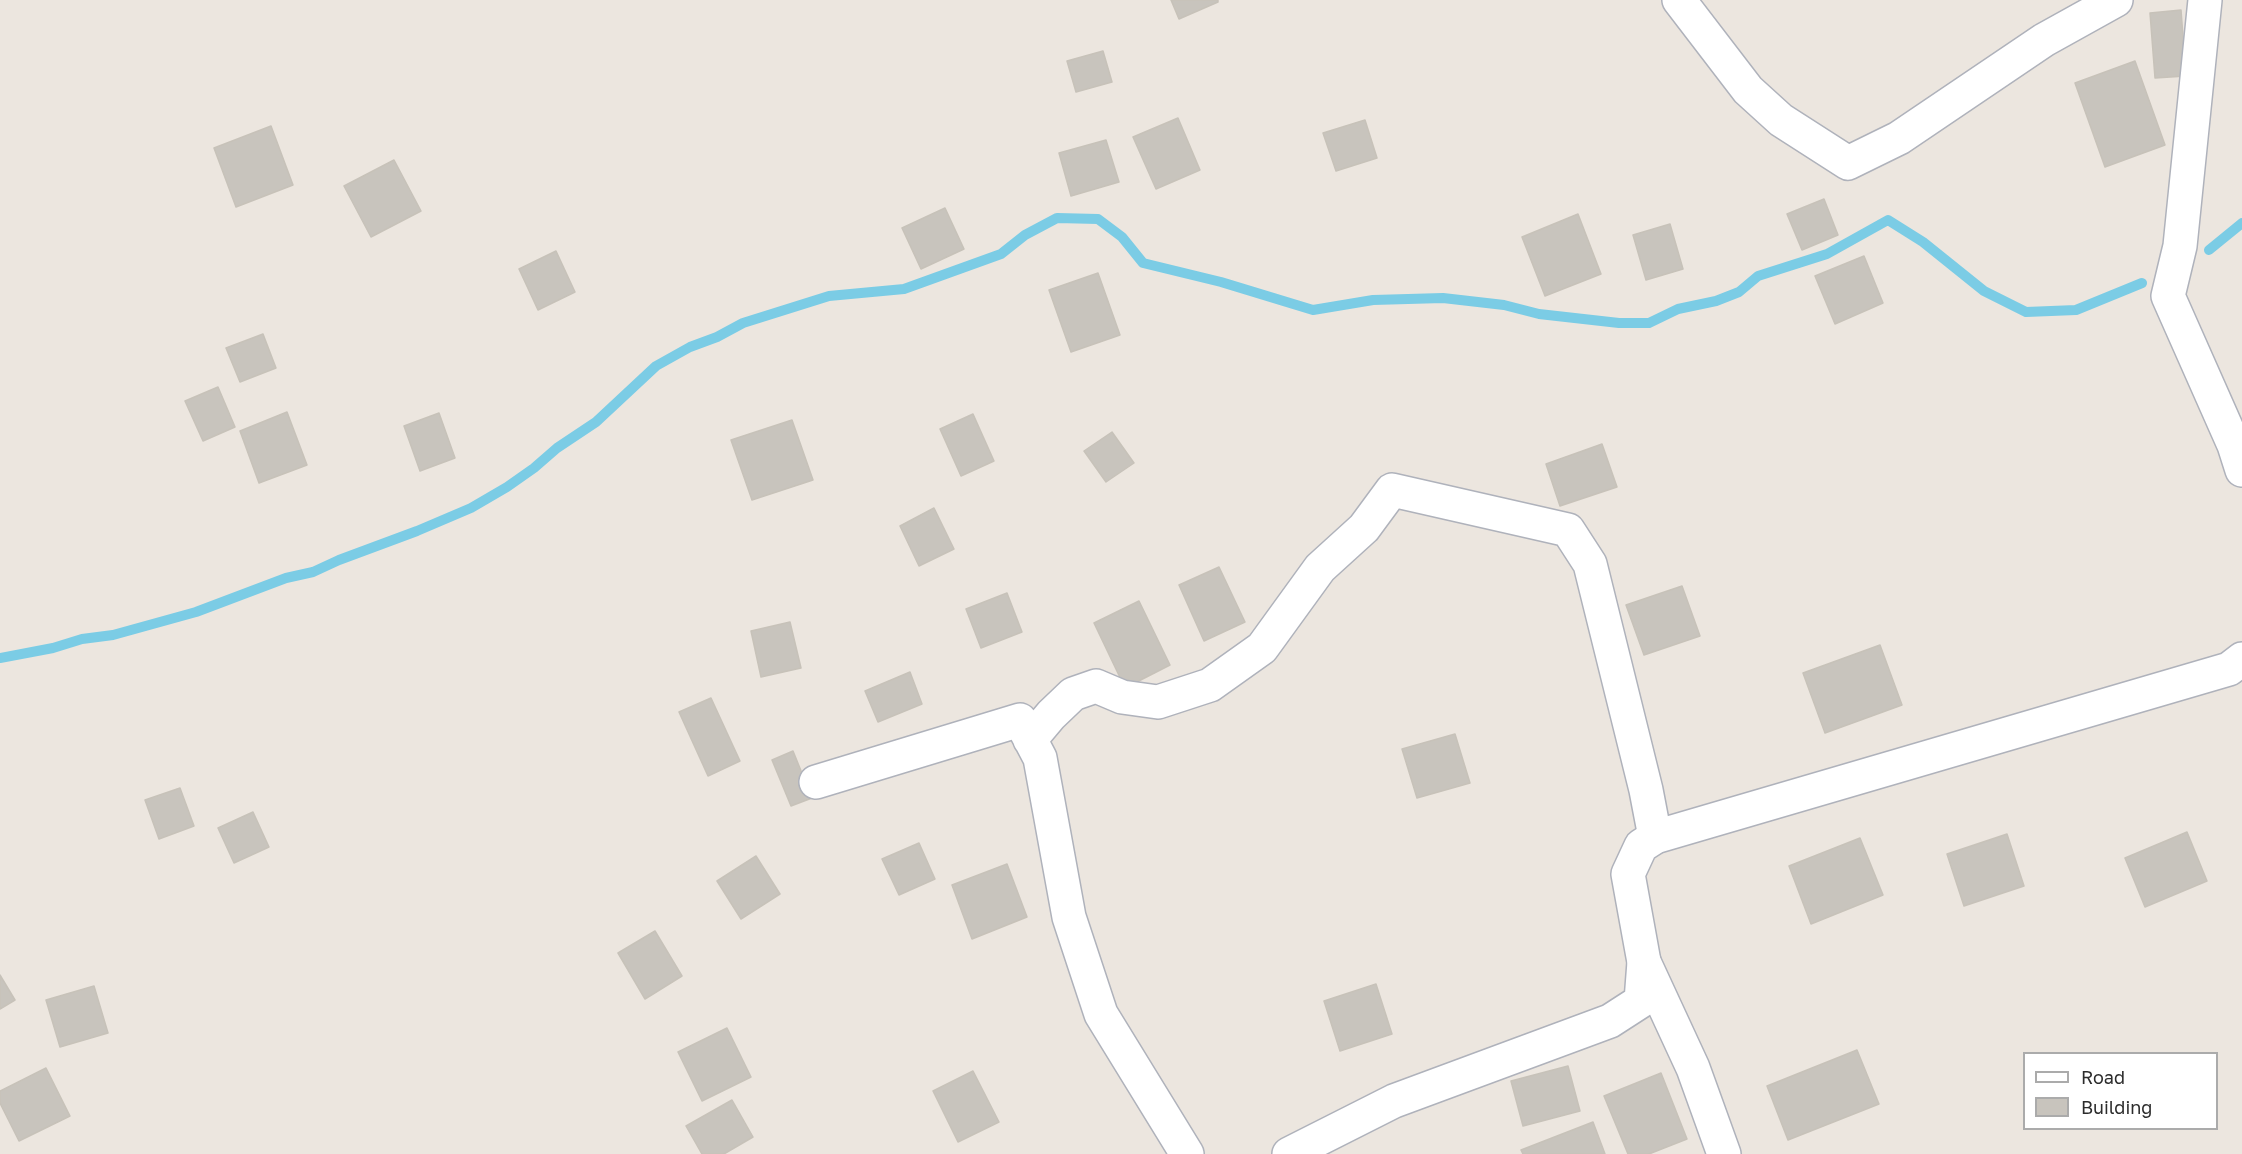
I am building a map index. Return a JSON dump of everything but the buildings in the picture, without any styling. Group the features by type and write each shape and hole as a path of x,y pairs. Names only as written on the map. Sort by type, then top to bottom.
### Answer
{"street":[{"path":"1678,0 1748,90 1781,120 1848,163 1899,138 2044,40 2116,0"},
{"path":"2205,0 2180,246 2168,296 2234,445 2242,470"},
{"path":"1030,740 1073,693 1096,686 1122,697 1158,702 1210,685 1262,648 1320,568 1364,528 1392,490 1568,530 1590,564 1646,790 1655,837"},
{"path":"1724,1154 1693,1068 1644,962 1628,874 1641,846 1655,837 2229,669 2242,659"},
{"path":"816,782 1020,720 1040,758 1069,917 1101,1014 1187,1154"},
{"path":"1289,1154 1394,1101 1610,1021 1641,1001 1644,962"}],"waterway":[{"path":"0,658 53,648 82,639 113,635 196,612 286,578 313,572 417,531 471,508 507,487 557,448 596,422 656,366 690,347 717,337 743,323 829,296 904,289 1001,254 1025,235 1057,218 1098,219 1122,237 1143,263 1221,282 1313,310 1373,300 1443,298 1504,305 1539,314 1619,323 1649,323 1678,309 1716,301 1739,292 1758,276 1827,254 1888,220 1923,242 1984,291 2026,312 2076,310 2142,283"},
{"path":"2209,250 2242,223"}]}
